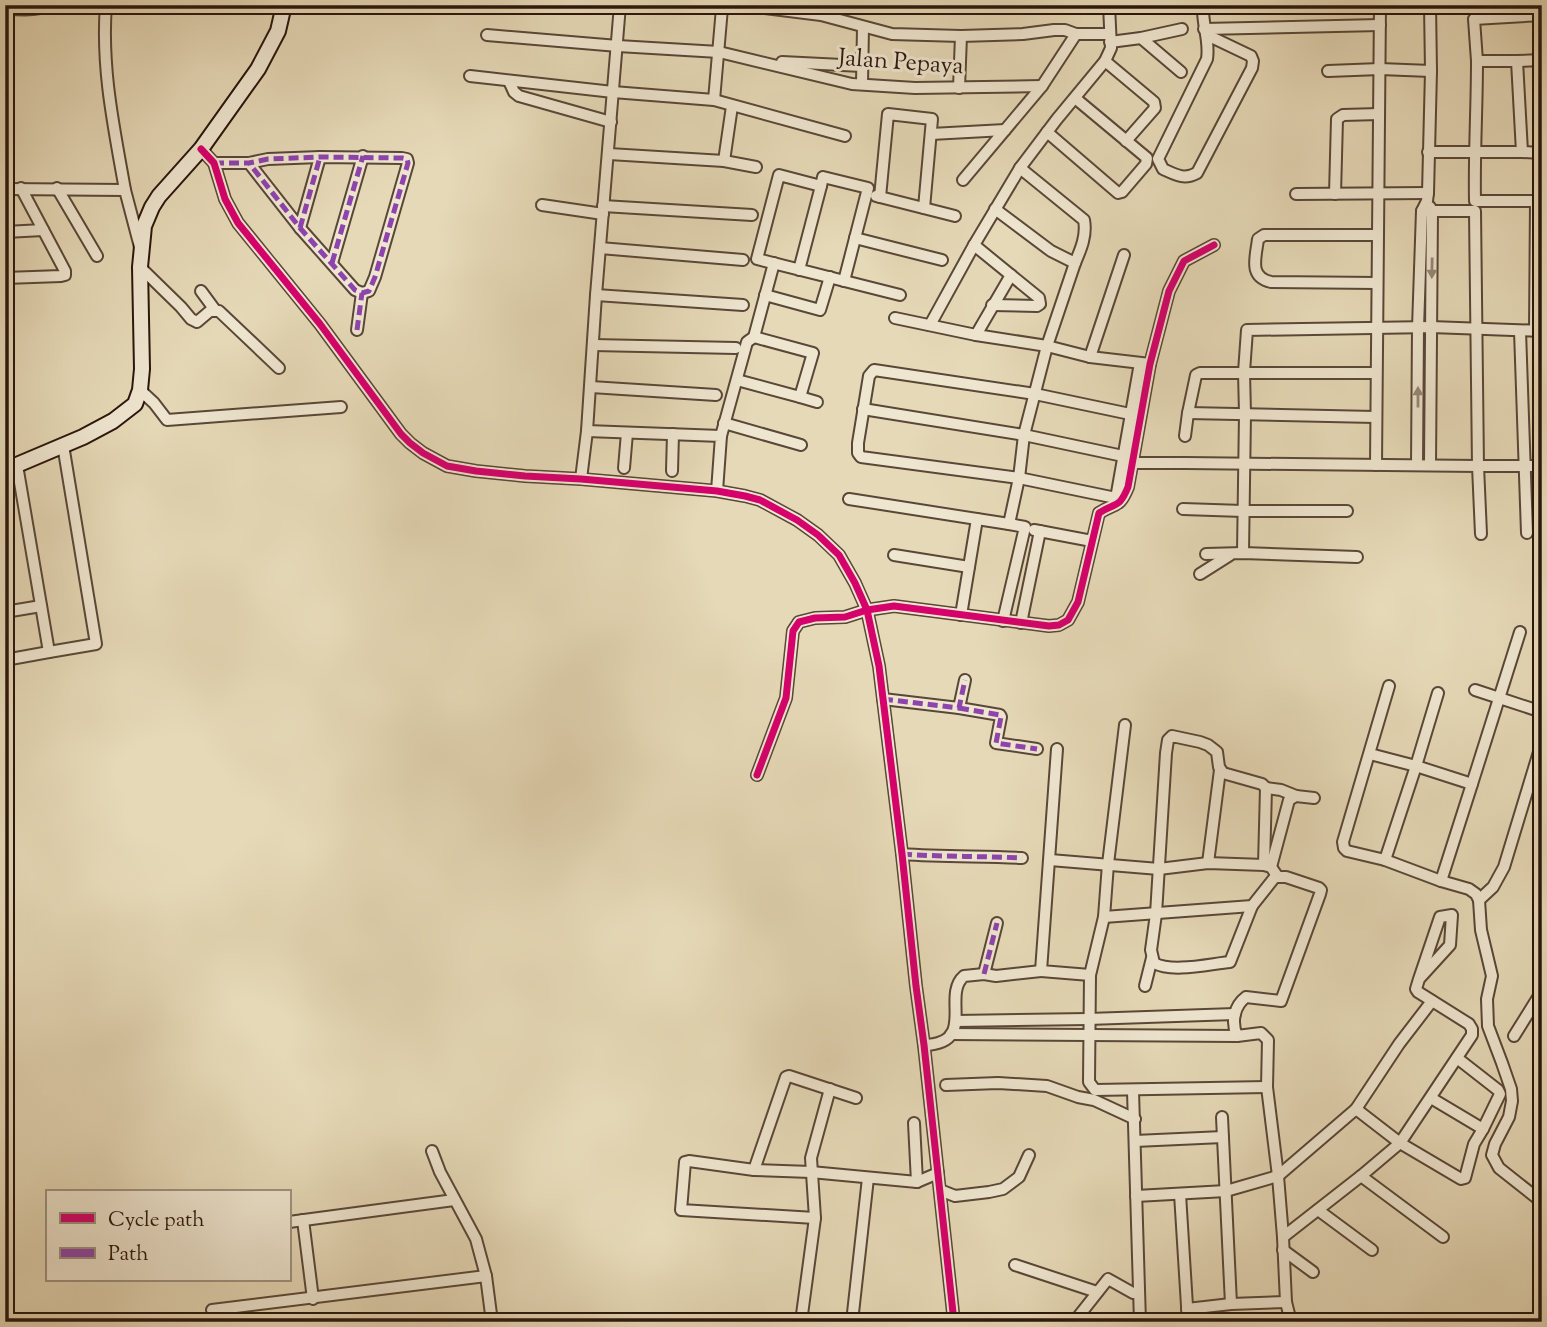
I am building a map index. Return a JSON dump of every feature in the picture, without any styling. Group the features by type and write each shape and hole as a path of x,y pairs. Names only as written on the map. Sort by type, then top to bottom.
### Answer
{"street":[{"path":"5,8 48,8 51,5"},
{"path":"106,5 104,38 107,87 125,190 141,260 193,321 197,322 206,313 215,310"},
{"path":"49,652 11,468 83,437 135,404 140,390 142,369 141,260 144,226 152,207 167,186 201,149 258,69 278,31 284,5"},
{"path":"581,478 591,387 620,5"},
{"path":"680,5 724,7 713,100"},
{"path":"739,5 821,15 892,34 961,36 1065,30 1110,38 1141,38 1182,29"},
{"path":"930,325 1020,169 1105,61 1111,48 1110,5"},
{"path":"1203,5 1205,32 1209,50 1207,59 1158,159 1163,169 1181,177 1198,173 1252,68 1251,56 1205,32"},
{"path":"1376,465 1380,5"},
{"path":"1430,5 1427,204 1431,327 1430,465"},
{"path":"1474,5 1477,61 1476,328 1481,534"},
{"path":"1474,19 1542,15"},
{"path":"1205,32 1380,25"},
{"path":"862,84 863,27"},
{"path":"963,180 1042,86 1076,34"},
{"name":"Jalan Pepaya","path":"487,35 719,52 852,84 915,88 1042,86"},
{"path":"959,88 961,36"},
{"path":"1141,38 1181,72"},
{"path":"751,60 862,66"},
{"path":"1477,61 1542,60"},
{"path":"1105,61 1156,104 1126,141"},
{"path":"1517,61 1522,152"},
{"path":"1328,71 1431,71"},
{"path":"470,76 713,100 845,136"},
{"path":"509,81 519,96 611,122"},
{"path":"1047,132 1118,193 1122,192 1146,164 1147,158 1075,98"},
{"path":"724,160 732,106"},
{"path":"880,197 888,114 932,119 924,208"},
{"path":"1335,194 1337,119 1343,115 1378,114"},
{"path":"931,134 1005,130"},
{"path":"201,149 214,163 225,199 238,223 320,324 410,443 424,453 447,466 477,471 581,478 745,496 781,510 818,535 839,555 867,610 879,666 954,1322"},
{"path":"1428,152 1542,153"},
{"path":"609,154 724,160 757,167"},
{"path":"214,163 363,156 407,159 369,291 362,293 355,290 300,228 249,163"},
{"path":"332,263 363,156"},
{"path":"300,228 320,157"},
{"path":"1009,524 1019,478 1024,435 1047,346 1083,244 1086,226 1084,220 1020,169"},
{"path":"821,186 779,175 757,259 900,295"},
{"path":"799,270 823,177 867,188 844,281"},
{"path":"5,278 65,275 21,188"},
{"path":"57,188 97,256"},
{"path":"5,189 125,190"},
{"path":"866,194 955,216"},
{"path":"1238,554 1243,511 1246,333 1250,329 1431,327 1539,331 1539,201 1475,206 1427,204 1378,194 1296,194"},
{"path":"1418,465 1418,328 1427,204"},
{"path":"542,205 752,215"},
{"path":"995,209 1051,251 1075,263"},
{"path":"5,232 43,230"},
{"path":"1377,235 1264,235 1258,239 1255,272 1263,281 1270,282 1377,283"},
{"path":"855,238 942,260"},
{"path":"974,245 1039,298 1040,304"},
{"path":"757,775 786,698 793,631 799,622 815,618 845,617 894,606 1049,626 1068,620 1078,601 1099,513 1123,499 1128,487 1130,414 1169,291 1184,261 1214,245"},
{"path":"600,248 743,260"},
{"path":"1090,357 1124,255"},
{"path":"754,337 774,263"},
{"path":"976,335 1011,275"},
{"path":"765,295 820,310 830,277"},
{"path":"201,291 215,310 222,313 279,368"},
{"path":"357,330 362,293"},
{"path":"596,295 743,305"},
{"path":"992,305 1040,304 1057,314"},
{"path":"895,318 1047,346 1090,357 1145,363"},
{"path":"1520,331 1527,533"},
{"path":"717,491 721,436 747,341 754,337 813,353 800,397"},
{"path":"593,345 736,348"},
{"path":"1128,460 1145,363"},
{"path":"1115,502 1019,478 861,457 857,449 863,409 869,376 874,370 1035,394 1130,414"},
{"path":"1185,436 1196,375 1200,373 1376,373"},
{"path":"737,380 817,402"},
{"path":"591,387 716,395"},
{"path":"140,390 167,419 341,407"},
{"path":"863,409 1024,435 1128,460 1244,464 1542,466"},
{"path":"1188,413 1375,417"},
{"path":"724,423 801,445"},
{"path":"587,431 721,436"},
{"path":"624,468 627,433"},
{"path":"672,471 673,434"},
{"path":"5,660 96,644 63,446"},
{"path":"849,499 1009,524 1092,541"},
{"path":"1183,509 1347,511"},
{"path":"961,615 977,519"},
{"path":"1003,621 1025,527"},
{"path":"1021,623 1040,531"},
{"path":"1206,554 1357,557"},
{"path":"1200,574 1238,554"},
{"path":"894,555 970,567"},
{"path":"5,612 41,606"},
{"path":"1441,881 1520,632"},
{"path":"959,708 965,680"},
{"path":"1389,686 1343,842 1344,848 1469,889 1476,894 1479,900 1483,944 1492,976 1487,999 1488,1026 1507,1076 1512,1101 1509,1117 1492,1155 1499,1168 1542,1202"},
{"path":"1475,691 1542,712"},
{"path":"1385,860 1438,693"},
{"path":"883,699 1000,715 996,743 1037,749"},
{"path":"1125,726 1104,917 1090,975 1089,1082 1095,1090 1267,1087"},
{"path":"1145,986 1152,958 1156,914 1166,753 1170,738 1175,736 1200,742 1217,752 1220,770 1208,863"},
{"path":"1479,900 1493,887 1504,867 1542,742"},
{"path":"1041,971 1057,748"},
{"path":"1370,754 1472,784"},
{"path":"1220,770 1262,784 1266,788 1314,798"},
{"path":"1152,958 1158,966 1168,967 1230,961 1252,906 1272,879 1266,788"},
{"path":"1271,870 1286,808 1291,798 1296,796"},
{"path":"902,854 1022,858"},
{"path":"1050,860 1159,869 1208,863 1271,870 1321,890 1281,1001 1242,999 1235,1014 1233,1029 1237,1036"},
{"path":"1104,917 1252,906"},
{"path":"1283,1237 1400,1143 1472,1035 1469,1024 1416,989 1419,979 1440,917 1451,915 1450,946 1419,979"},
{"path":"984,974 997,923"},
{"path":"924,1045 935,1044 951,1034 955,1028 956,993 959,981 964,976 1041,971 1090,975"},
{"path":"1514,1036 1542,991"},
{"path":"1136,1196 1226,1191 1278,1176 1356,1109 1432,1000"},
{"path":"956,1021 1235,1014"},
{"path":"951,1034 1237,1036 1261,1033 1268,1040 1267,1087 1278,1176 1286,1302 1291,1322"},
{"path":"1356,1109 1400,1143 1461,1179 1465,1178 1474,1144 1500,1094 1457,1058"},
{"path":"754,1170 786,1077 856,1098"},
{"path":"1078,1097 1089,1082"},
{"path":"946,1085 998,1083 1047,1086 1094,1100 1135,1119"},
{"path":"801,1322 815,1218 811,1172 813,1149 830,1089"},
{"path":"1132,1322 1136,1306 1133,1091"},
{"path":"1431,1098 1483,1129"},
{"path":"1222,1117 1231,1304"},
{"path":"914,1123 917,1182"},
{"path":"1135,1141 1223,1137"},
{"path":"432,1151 440,1172 476,1239 486,1276 492,1322"},
{"path":"940,1190 955,1196 1003,1189 1019,1177 1029,1155"},
{"path":"815,1218 681,1210 685,1162 917,1182 938,1173"},
{"path":"1361,1176 1443,1237"},
{"path":"852,1322 868,1178"},
{"path":"1180,1194 1188,1322"},
{"path":"290,1222 454,1200"},
{"path":"1318,1210 1372,1250"},
{"path":"303,1220 313,1299"},
{"path":"1283,1250 1313,1272"},
{"path":"1015,1265 1097,1292"},
{"path":"212,1310 486,1276"},
{"path":"1074,1322 1108,1279 1135,1293"},
{"path":"1135,1293 1140,1322"},
{"path":"1187,1309 1286,1302"}],"marked path":[{"path":"332,263 363,156"},
{"path":"214,163 320,157 407,159 369,291 362,293 355,290 300,228 249,163"},
{"path":"300,228 320,157"},
{"path":"357,330 362,293"},
{"path":"883,699 959,708 965,680"},
{"path":"959,708 1000,715 996,743 1037,749"},
{"path":"902,854 1022,858"},
{"path":"984,974 997,923"}],"cycle path":[{"path":"201,149 214,163 225,199 238,223 320,324 401,434 423,453 447,466 476,471 717,491 745,496 760,500 797,520 839,555 867,610 879,666 954,1322"},
{"path":"757,775 786,698 793,631 799,622 815,618 845,617 894,606 1049,626 1068,620 1078,602 1099,513 1119,502 1128,487 1150,364 1169,291 1184,261 1214,245"}]}
